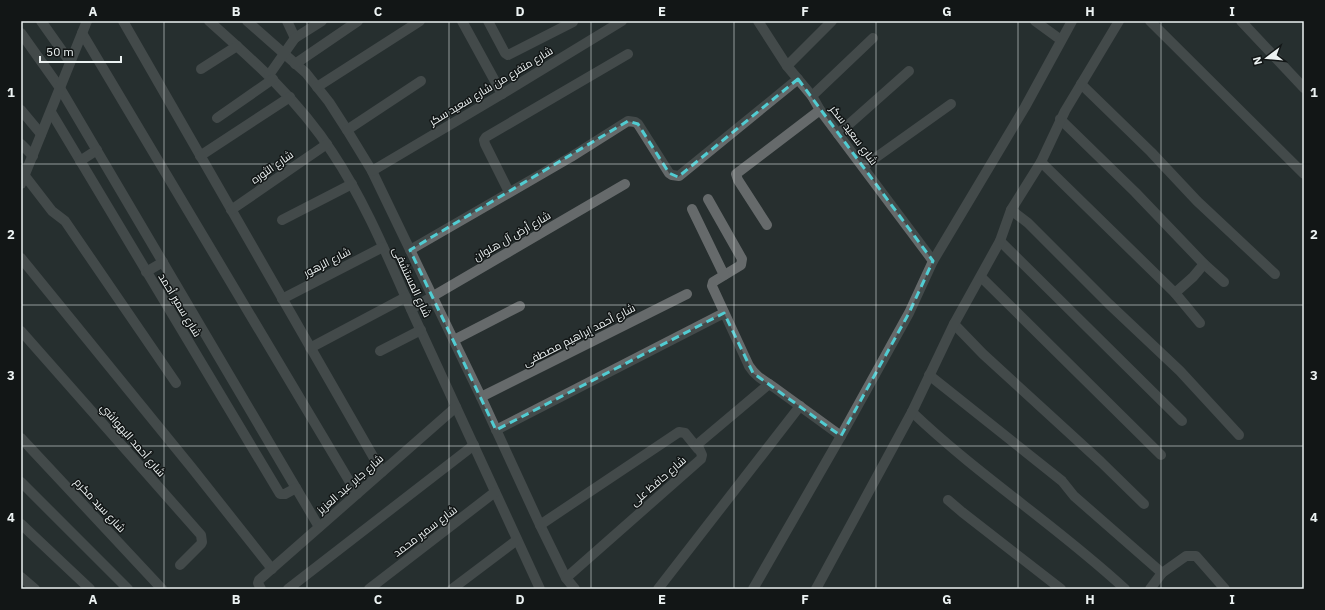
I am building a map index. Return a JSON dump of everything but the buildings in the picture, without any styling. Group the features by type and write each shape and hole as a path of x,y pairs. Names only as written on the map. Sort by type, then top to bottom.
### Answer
{"street":[{"path":"41,21 70,62"},
{"path":"77,21 84,28 357,494"},
{"path":"123,21 382,472"},
{"name":"شارع المستشفى","path":"209,21 271,77 290,97 327,144 352,184 406,296 540,589"},
{"name":"شارع المستشفى","path":"247,21 306,73 329,102 372,171 454,340 540,525 566,578 575,589"},
{"path":"287,21 295,38"},
{"path":"217,118 271,77 295,38 322,21"},
{"path":"295,64 358,21"},
{"path":"317,87 420,21"},
{"path":"462,21 502,94"},
{"path":"488,21 505,53 508,55 573,22"},
{"name":"شارع متفرع من شارع سعيد سكر","path":"372,171 622,21"},
{"name":"شارع سعيد سكر","path":"758,21 787,66 812,96 820,110 864,166 933,261"},
{"path":"787,66 832,21"},
{"path":"1035,21 1061,40"},
{"path":"753,589 841,436 909,313 933,261 1025,107 1072,21"},
{"path":"816,589 912,412 954,324 1000,241 1011,210 1041,162 1060,119 1119,21"},
{"path":"1150,21 1304,174"},
{"path":"1241,21 1304,88"},
{"path":"84,28 23,180 52,211 66,221 176,383"},
{"path":"21,33 60,88 319,527"},
{"path":"812,96 873,38"},
{"path":"200,69 237,46"},
{"path":"509,192 485,144 484,140 486,137 628,54"},
{"path":"838,134 909,71"},
{"path":"410,250 628,121 638,124 669,173 679,176 798,79"},
{"path":"347,130 421,81"},
{"path":"1081,84 1151,152 1197,201 1275,274"},
{"path":"200,156 290,97"},
{"path":"864,166 952,104"},
{"path":"21,110 42,134"},
{"path":"768,224 738,180 736,174 820,110"},
{"name":"شارع سمير أحمد","path":"51,112 280,494 285,494 296,488"},
{"path":"1060,119 1135,192 1204,264 1224,282"},
{"path":"21,144 33,156"},
{"name":"شارع الثوره","path":"231,210 327,144"},
{"path":"80,161 97,150"},
{"path":"1041,162 1175,293 1200,323"},
{"path":"282,220 352,184"},
{"name":"شارع أرض آل هلوان","path":"411,309 625,184"},
{"path":"708,199 742,257 741,265 713,282 712,286 749,366 759,378 841,436"},
{"path":"692,209 724,275"},
{"path":"1011,210 1028,223 1109,304 1180,371 1239,435"},
{"path":"1000,241 1182,421"},
{"name":"شارع الزهور","path":"282,299 383,247"},
{"path":"21,258 272,568"},
{"path":"146,272 163,262"},
{"path":"1175,293 1194,277 1204,264"},
{"path":"981,277 1161,455"},
{"name":"شارع أحمد إبراهيم مصطفى","path":"481,397 687,294"},
{"path":"310,348 406,296"},
{"path":"454,340 520,306"},
{"path":"496,430 724,313"},
{"path":"954,324 983,354 1101,462 1144,504"},
{"path":"380,351 421,330"},
{"name":"شارع أحمد البهواشي","path":"21,331 201,536 201,544 180,565"},
{"path":"929,375 1062,481 1074,496 1162,573"},
{"path":"698,448 699,443 769,384"},
{"path":"658,589 800,406"},
{"name":"شارع جابر عبد العزيز","path":"260,584 272,568 456,407"},
{"path":"912,412 934,433 1027,509 1060,533 1125,589"},
{"path":"540,525 679,432 685,433 698,448"},
{"name":"شارع سيد مكرم","path":"21,438 162,589"},
{"path":"288,589 474,445"},
{"name":"شارع حافظ على","path":"566,578 701,459 702,453 698,448"},
{"path":"21,482 128,589"},
{"name":"شارع سمير محمد","path":"369,589 495,492"},
{"path":"948,500 1061,589"},
{"path":"21,524 90,589"},
{"path":"452,589 517,540"},
{"path":"1150,589 1162,573 1186,556 1196,556 1225,589"},
{"path":"21,577 35,589"}],"highlighted area":[{"path":"798,79 933,261 909,313 841,436 753,373 724,313 496,430 410,250 628,121 638,124 669,173 678,177"}]}
